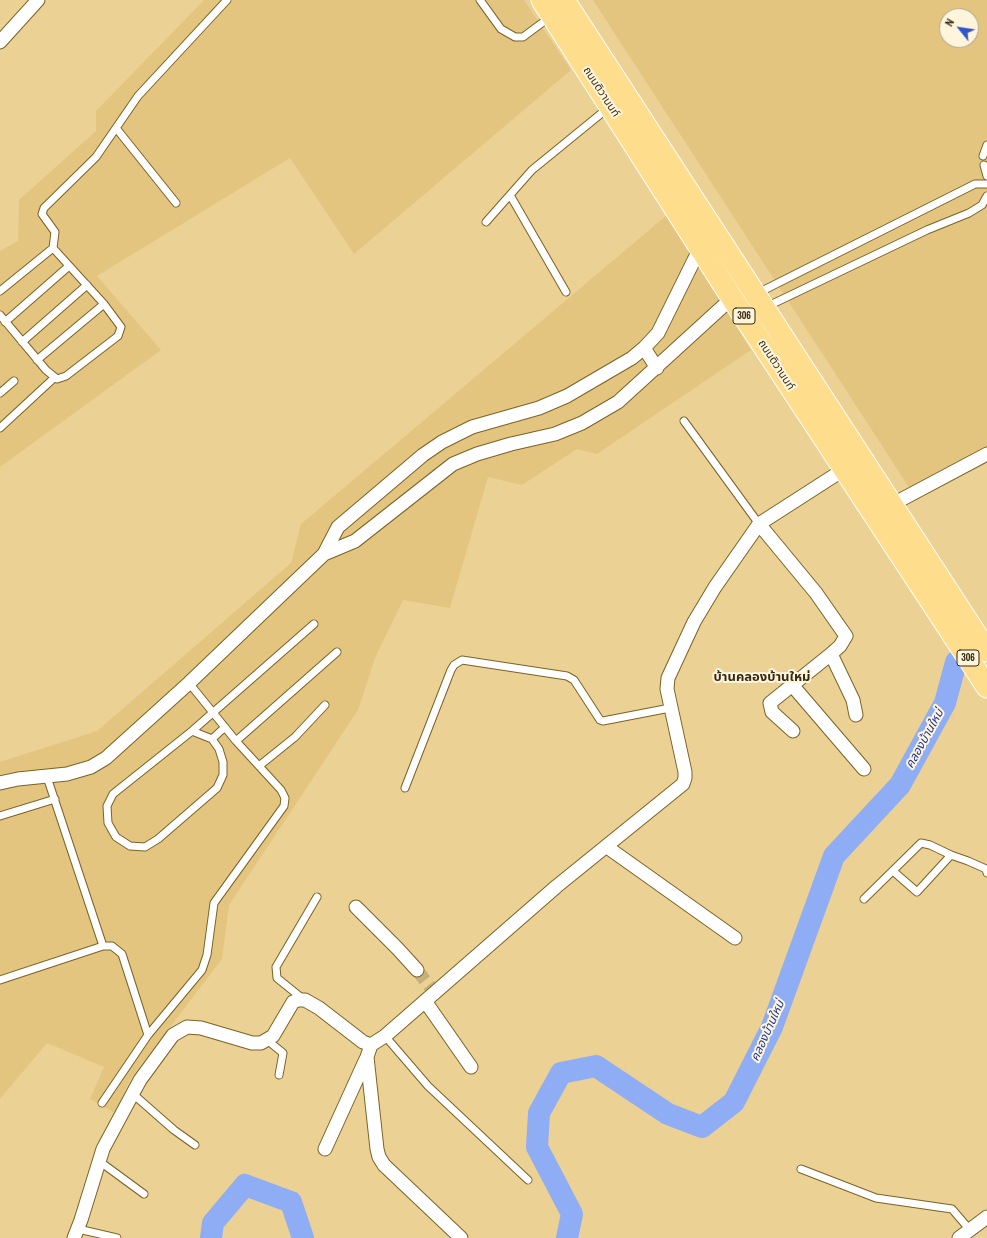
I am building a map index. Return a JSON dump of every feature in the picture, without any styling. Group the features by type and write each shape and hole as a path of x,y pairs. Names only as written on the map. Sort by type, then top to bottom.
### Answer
{"main road":[{"name":"ถนนติวานนท์","path":"553,5 610,106 732,298 844,470 958,623 987,651"},
{"name":"ถนนติวานนท์","path":"553,5 760,301 893,504 958,623 987,687"}],"street":[{"path":"0,42 38,0"},
{"path":"0,783 18,779 67,774 91,767 106,758 189,683 324,554 338,527 423,454 442,442 472,428 539,408 567,396 632,358 658,333 700,248"},
{"path":"324,554 355,540 453,464 478,454 511,444 555,434 582,423 618,402 732,298"},
{"path":"644,348 657,368"},
{"path":"893,504 987,454"},
{"path":"325,1149 371,1045 386,1036 430,994 557,886 683,784 686,778 685,772 667,689 668,678 694,622 715,587 759,524 844,470"},
{"path":"759,524 816,593 846,636 840,646 831,654 770,702 769,706 772,712 793,731"},
{"path":"831,654 853,700 856,715"},
{"path":"792,685 864,769"},
{"path":"607,847 735,938"},
{"path":"356,908 417,970"},
{"path":"430,994 471,1067"},
{"path":"76,1233 103,1149 140,1080 173,1035 187,1027 201,1028 252,1043 261,1043 273,1036 293,1002 305,1000 319,1008 363,1042 371,1045"},
{"path":"367,1057 376,1149 379,1157 384,1164 461,1238"},
{"path":"959,1238 987,1218"}],"lane":[{"path":"0,291 53,248 55,232 42,214 44,208 96,157 138,96 227,0"},
{"path":"480,0 501,29 515,37 523,36 553,5"},
{"path":"486,222 532,170 610,106"},
{"path":"116,128 176,203"},
{"path":"983,156 987,145"},
{"path":"984,164 987,176"},
{"path":"760,301 975,184 987,184"},
{"path":"510,195 566,292"},
{"path":"760,301 969,213 982,205 987,196"},
{"path":"53,248 104,304 121,327 118,336 66,376 58,379 54,378 37,360 2,318 69,266"},
{"path":"22,342 87,286"},
{"path":"37,360 104,304"},
{"path":"0,428 54,378"},
{"path":"0,393 14,381"},
{"path":"684,421 759,524"},
{"path":"192,731 212,739 219,749 223,762 223,775 217,788 158,839 145,847 130,846 116,837 108,823 107,806 114,794 192,731 314,624"},
{"path":"236,741 337,652"},
{"path":"405,788 451,670 454,665 462,660 567,676 574,680 602,721 670,708"},
{"path":"102,1103 148,1035 202,970 207,955 214,903 284,806 285,798 281,790 236,741 189,683"},
{"path":"259,766 295,737 325,704"},
{"path":"212,739 225,727"},
{"path":"47,777 103,946"},
{"path":"0,816 55,799"},
{"path":"864,899 921,844 930,844 986,870"},
{"path":"893,871 917,892 951,855"},
{"path":"305,1000 277,978 276,967 317,897"},
{"path":"0,980 103,946 112,946 122,954 148,1035"},
{"path":"386,1036 428,1086 528,1180"},
{"path":"267,1040 283,1053 279,1075"},
{"path":"133,1094 174,1130 195,1145"},
{"path":"99,1161 144,1194"},
{"path":"801,1168 876,1198 952,1209 970,1230"},
{"path":"76,1233 117,1238"}],"shaded area":[{"path":"204,0 524,0 571,70 354,254 290,158 97,276 161,350 0,467 0,251 18,241 19,200 96,131 96,111"},
{"path":"593,0 987,0 987,462 912,492"},
{"path":"667,215 751,350 597,454 577,449 522,485 488,477 450,608 403,600 375,658 358,710 229,905 222,959 131,1078 115,1113 90,1099 104,1067 47,1043 0,1099 0,762 97,731 291,563 301,524"}],"waterway":[{"name":"คลองบ้านใหม่","path":"567,1238 572,1214 537,1147 539,1113 561,1073 596,1066 668,1114 702,1127 734,1102 772,1027 834,856 900,785 945,703 956,662 982,642"},
{"name":"คลองบ้านใหม่","path":"211,1238 213,1223 245,1185 291,1202 303,1238"}],"tunnel":[{"path":"417,970 431,988"}],"district":[{"name":"บ้านคลองบ้านใหม่","path":"762,678"}]}
